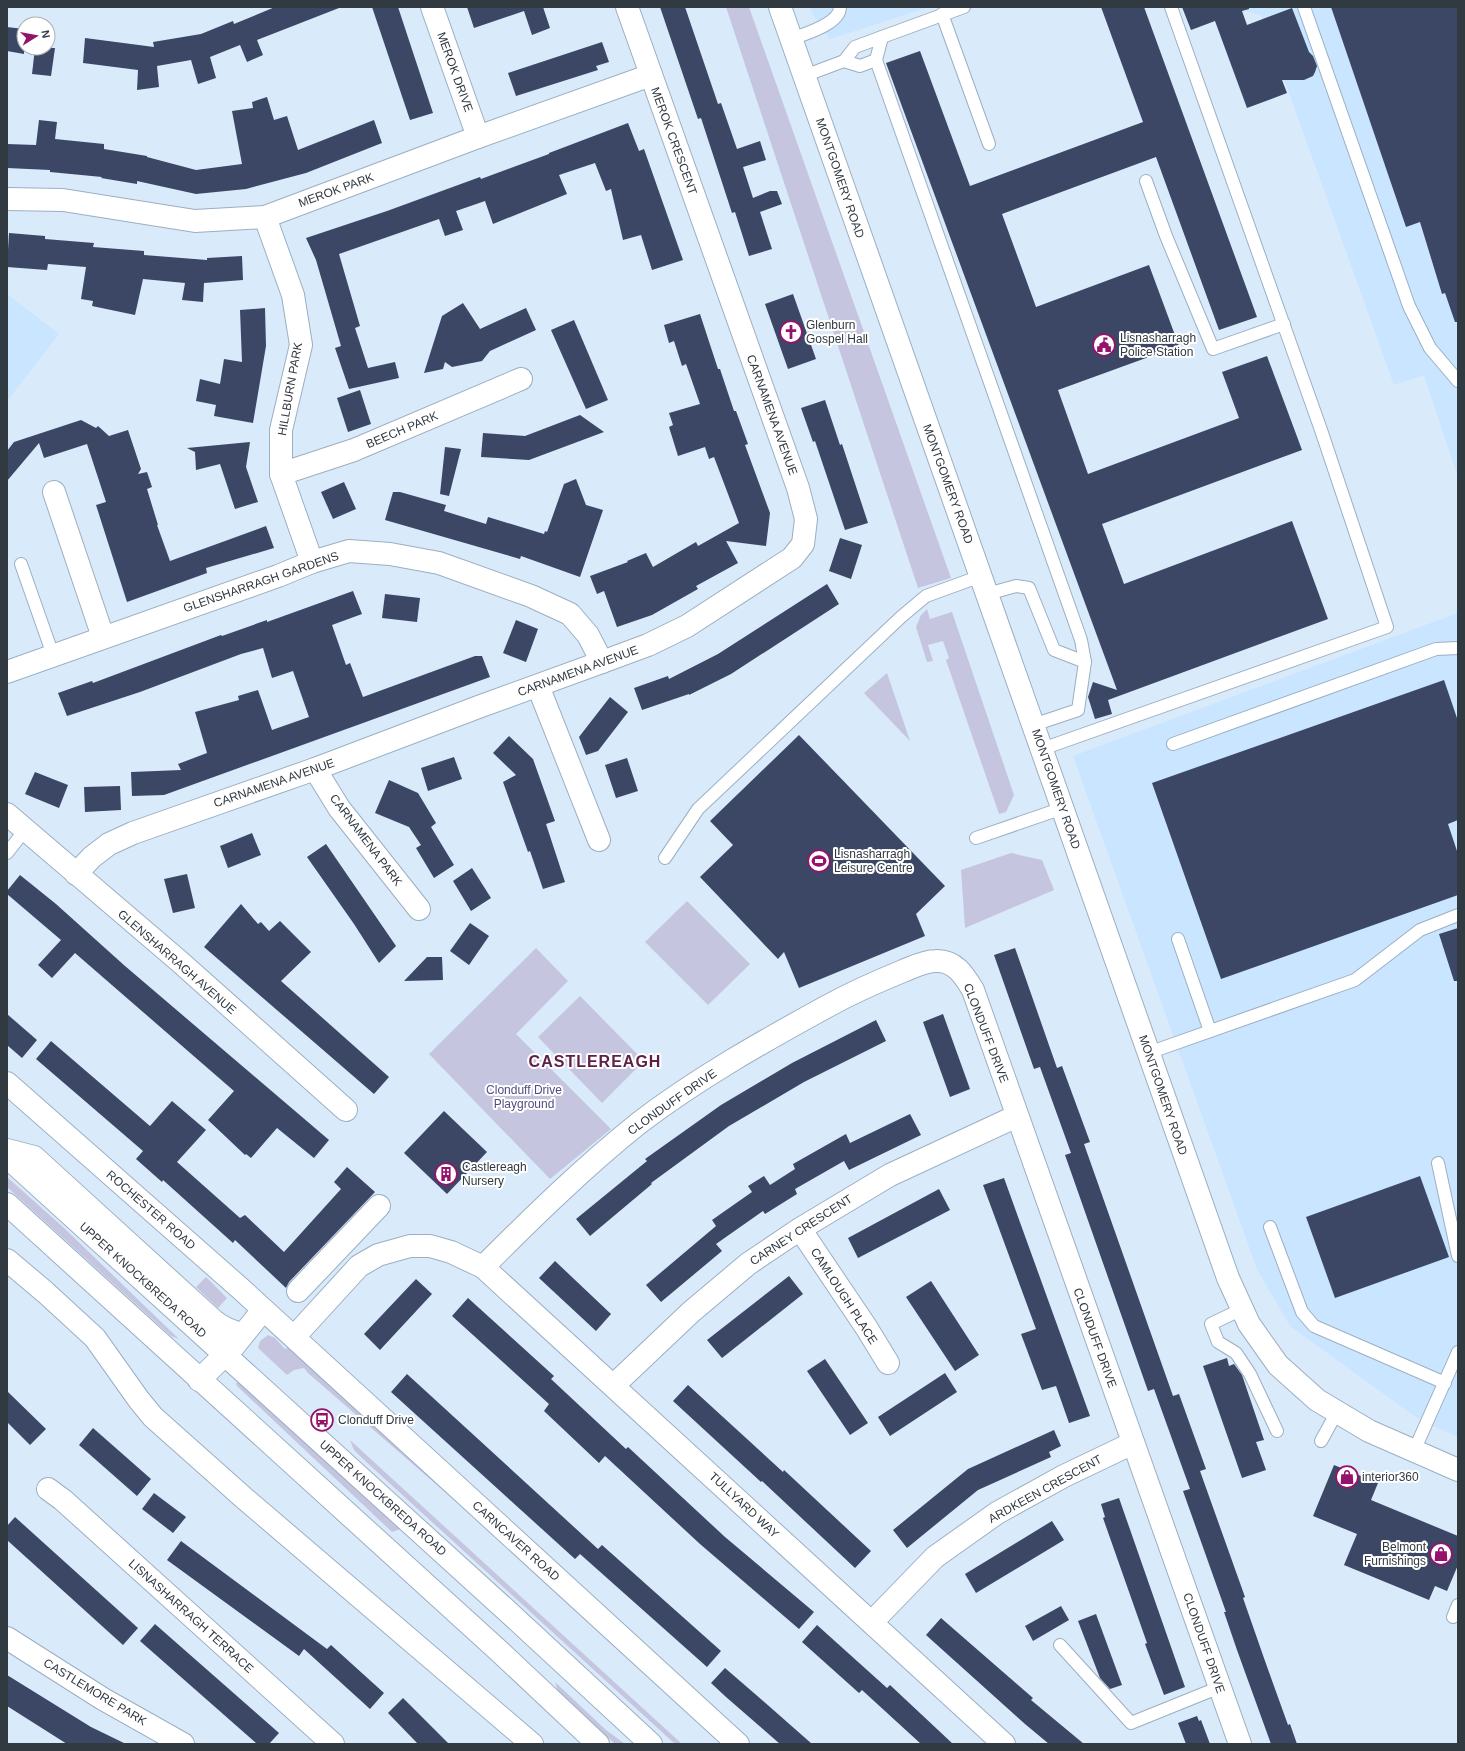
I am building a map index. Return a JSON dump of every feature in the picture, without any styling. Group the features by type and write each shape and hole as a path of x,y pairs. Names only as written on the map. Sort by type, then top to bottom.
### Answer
{"main road":[{"name":"MEROK DRIVE","path":"432,7 478,137"},
{"name":"MEROK CRESCENT","path":"627,7 722,274"},
{"name":"MONTGOMERY ROAD","path":"780,7 1034,725 1148,1053 1228,1278 1242,1309 1249,1324 1278,1365 1317,1400 1369,1431 1458,1470"},
{"name":"MEROK PARK","path":"7,199 63,200 195,221 265,217 651,74"},
{"name":"HILLBURN PARK","path":"265,217 293,295 301,345 281,430 281,474 312,562"},
{"name":"CARNAMENA AVENUE","path":"76,874 109,844 133,833 315,769 474,708 648,645 687,626 792,558 803,544 806,519 798,488 722,274"},
{"name":"BEECH PARK","path":"281,474 354,450 521,379"},
{"path":"54,492 103,637"},
{"name":"GLENSHARRAGH GARDENS","path":"7,672 278,576 312,562 349,551 390,554 439,563 531,596 570,614 588,635 602,662"},
{"path":"538,686 599,840"},
{"name":"CARNAMENA PARK","path":"315,769 339,808 419,909"},
{"name":"GLENSHARRAGH AVENUE","path":"7,814 178,961 346,1110"},
{"name":"CLONDUFF DRIVE","path":"483,1266 596,1159 640,1123 689,1089 750,1050 858,989 918,965 934,961 946,962 961,971 973,990 1240,1744"},
{"name":"ROCHESTER ROAD","path":"7,1083 294,1337"},
{"name":"CARNEY CRESCENT","path":"614,1386 691,1312 748,1264 800,1229 890,1175 1017,1116"},
{"path":"7,1150 34,1157 214,1321 224,1329 243,1334"},
{"name":"UPPER KNOCKBREDA ROAD","path":"7,1157 225,1354 651,1744"},
{"path":"7,1204 499,1651 598,1744"},
{"path":"298,1291 378,1206"},
{"name":"CAMLOUGH PLACE","path":"800,1229 866,1327 888,1363"},
{"path":"294,1337 359,1266 378,1255 410,1246 430,1246 451,1252 483,1266"},
{"path":"7,1260 45,1292 95,1338 139,1400 153,1417 250,1503 532,1744"},
{"path":"325,1263 344,1282"},
{"name":"TULLYARD WAY","path":"483,1266 1004,1744"},
{"path":"199,1380 225,1354 263,1310"},
{"name":"CARNCAVER ROAD","path":"294,1337 738,1744"},
{"name":"ARDKEEN CRESCENT","path":"872,1622 935,1557 997,1512 1064,1476 1133,1443"},
{"name":"LISNASHARRAGH TERRACE","path":"48,1489 63,1500 333,1744"},
{"name":"CASTLEMORE PARK","path":"7,1638 103,1699 183,1744"}],"lane":[{"path":"792,39 828,24 840,11 840,7"},
{"path":"804,76 844,61 854,47 964,7"},
{"path":"1042,749 1387,627 1284,324 1171,7"},
{"path":"1304,7 1408,306 1430,348 1458,382"},
{"path":"942,14 989,144"},
{"path":"882,37 876,60 1081,640 1085,662 1078,710 1034,725"},
{"path":"844,61 860,66 876,60"},
{"path":"1146,181 1166,236 1213,349 1284,324"},
{"path":"21,564 53,655"},
{"path":"665,858 698,809 901,617 926,596 984,585 1030,588 1054,650 1085,662"},
{"path":"1173,744 1436,649 1458,648"},
{"path":"976,838 1063,808"},
{"path":"7,853 25,830"},
{"path":"1148,1053 1355,980 1420,930 1458,915"},
{"path":"1178,940 1210,1031"},
{"path":"1438,1163 1458,1256"},
{"path":"1270,1227 1302,1312 1314,1326 1445,1383"},
{"path":"1242,1309 1211,1324 1218,1342 1236,1353 1250,1374 1277,1431"},
{"path":"1414,1451 1458,1352"},
{"path":"1321,1441 1337,1412"},
{"path":"1453,1617 1458,1605"},
{"path":"1060,1645 1131,1723 1220,1687"}],"shaded area":[{"path":"810,7 929,7 830,39 812,13"},
{"path":"1243,7 1458,7 1458,477 1424,375 1394,385 1261,15 1245,11"},
{"path":"7,294 59,334 7,401"},
{"path":"1458,613 1458,1437 1417,1418 1290,1326 1257,1269 1073,756"}],"green space":[{"path":"726,7 749,7 951,578 918,588"},
{"path":"927,609 930,619 952,612 1014,795 1006,812 999,814 946,660 949,658 943,641 928,645 933,661 927,662 916,627 921,615"},
{"path":"887,673 910,741 864,693"},
{"path":"1011,853 1042,860 1054,890 965,928 961,870"},
{"path":"687,901 750,964 708,1005 645,942"},
{"name":"Clonduff Drive Playground","path":"536,948 568,981 516,1034 611,1129 550,1179 429,1054"},
{"path":"580,996 644,1061 602,1103 538,1037"},
{"path":"7,1177 63,1227 179,1339 171,1336 7,1187"},
{"path":"206,1277 227,1298 218,1308 196,1287"},
{"path":"268,1335 275,1338 285,1349 291,1346 476,1519 304,1368 294,1370 287,1375 258,1348 260,1341"},
{"path":"238,1381 401,1529 392,1532 238,1387 236,1384"},
{"path":"350,1440 682,1744 675,1744 363,1459 354,1450"},
{"path":"555,1682 606,1730 625,1744 615,1744 558,1692"}],"building":[{"path":"275,7 339,8 257,40 263,55 247,62 240,45 210,57 216,78 198,84 191,60 157,66 159,87 137,90 138,70 83,63 85,38 154,47 153,42 201,34 233,21 234,24"},
{"path":"372,7 398,7 433,113 410,120"},
{"path":"467,7 543,7 550,28 532,35 524,11 474,28"},
{"path":"660,7 685,7 718,104 721,103 737,149 760,141 766,160 743,167 753,198 770,191 777,191 782,204 760,212 772,249 749,256 735,212 732,213 701,118 698,119"},
{"path":"1101,7 1144,7 1257,317 1219,330 1156,157 1002,214 1036,307 1149,265 1179,346 1058,390 1088,474 1239,418 1222,372 1267,356 1302,450 1102,524 1124,584 1292,521 1328,619 1108,700 1112,714 1095,719 1088,697 1093,682 1117,690 886,63 920,51 970,186 1143,122"},
{"path":"1182,7 1249,7 1249,9 1242,11 1247,25 1292,8 1309,52 1313,56 1317,66 1313,76 1304,80 1282,80 1287,93 1247,108 1215,21 1191,30"},
{"path":"1331,7 1458,7 1458,322 1455,322 1445,293 1442,294 1420,222 1406,227"},
{"path":"7,27 16,28 16,53 7,51"},
{"path":"602,42 609,62 596,66 598,70 516,96 508,73"},
{"path":"34,56 54,56 51,76 32,74"},
{"path":"267,97 274,120 287,116 298,150 374,120 382,143 306,173 246,189 196,194 137,181 137,184 101,178 102,177 50,172 50,170 7,168 7,144 36,145 39,120 57,122 55,139 104,144 104,149 147,156 196,170 242,164 232,111 253,108 252,102"},
{"path":"628,123 639,151 644,149 683,260 652,270 641,235 623,240 611,189 606,191 595,163 559,175 567,194 493,224 485,201 456,211 463,230 445,236 439,219 339,254 360,326 355,328 368,368 395,362 399,378 349,389 335,348 341,346 316,260 306,238 387,211 480,177 481,179"},
{"path":"9,233 45,236 45,239 94,243 93,247 144,251 144,255 207,260 207,258 242,256 243,280 204,283 203,302 182,300 185,283 143,279 135,315 92,306 93,301 81,299 86,267 48,264 47,270 7,267"},
{"name":"Glenburn Gospel Hall","path":"793,294 816,359 788,369 765,304"},
{"path":"463,303 480,329 526,308 536,330 490,351 482,361 452,367 445,362 443,369 424,373 442,316"},
{"path":"265,308 266,346 253,423 214,416 216,405 196,401 200,379 220,384 224,359 242,362 240,310"},
{"path":"700,314 718,369 720,369 734,411 736,411 748,444 745,445 770,513 766,546 726,541 738,563 696,586 698,589 652,615 617,627 604,591 597,594 590,576 628,562 627,561 646,553 653,567 696,542 698,546 739,523 714,457 709,459 705,447 678,456 669,427 673,425 669,413 700,404 686,364 682,366 674,341 669,343 664,325"},
{"path":"574,320 608,400 586,409 551,330"},
{"path":"360,390 371,424 348,432 337,398"},
{"path":"825,400 840,445 842,444 868,523 845,530 815,441 813,442 801,408"},
{"path":"580,415 604,432 529,460 481,457 483,433 525,436"},
{"path":"81,420 96,428 98,426 109,436 128,430 141,469 138,474 147,472 152,487 147,489 157,525 170,561 266,526 274,548 206,568 207,573 127,602 96,505 106,502 87,444 44,458 39,443 7,481 7,451 14,442"},
{"path":"250,442 246,467 258,502 235,509 220,464 196,470 195,452 187,448"},
{"path":"445,447 461,449 449,496 440,494"},
{"path":"576,479 586,505 603,510 580,577 521,556 520,559 385,520 393,492 400,492 446,505 444,511 486,524 488,517 544,534 545,531 547,532 564,484"},
{"path":"344,482 356,509 333,519 321,492"},
{"path":"840,538 862,545 851,579 829,571"},
{"path":"827,584 839,604 731,674 689,695 642,710 634,688 668,676 669,679 718,654"},
{"path":"353,591 362,614 332,625 346,665 350,663 363,697 475,656 482,656 490,677 164,795 132,796 131,772 181,770 178,764 207,753 195,712 239,700 238,696 258,690 272,730 309,717 293,671 272,678 263,648 241,654 140,692 67,716 58,693 92,681 93,683 221,635 222,636 267,620 267,622"},
{"path":"385,594 420,598 417,622 382,618"},
{"path":"516,620 538,629 526,662 503,653"},
{"path":"1444,680 1458,721 1458,820 1448,824 1458,854 1458,895 1221,979 1152,783"},
{"path":"610,697 628,712 598,751 586,755 579,737"},
{"name":"Lisnasharragh Leisure Centre","path":"799,735 945,886 916,914 925,936 799,988 784,952 778,959 700,877 733,845 710,821"},
{"path":"509,736 533,759 555,821 546,824 565,882 543,889 503,782 516,775 493,753"},
{"path":"454,757 462,779 428,791 421,768"},
{"path":"627,758 638,791 616,798 605,765"},
{"path":"35,772 68,785 59,808 25,794"},
{"path":"389,780 418,793 436,823 431,827 454,865 434,878 416,848 421,845 409,827 375,813"},
{"path":"120,786 121,810 85,812 84,787"},
{"path":"252,833 261,855 228,868 220,846"},
{"path":"326,844 396,946 379,963 354,924 307,857"},
{"path":"472,868 491,898 471,911 453,881"},
{"path":"187,874 195,908 173,913 164,879"},
{"path":"20,875 56,904 125,966 329,1140 314,1158 277,1128 251,1158 246,1154 245,1155 208,1120 234,1091 75,953 52,978 38,965 61,940 7,894 7,891"},
{"path":"241,904 258,924 261,922 269,931 280,921 311,952 281,981 389,1077 374,1094 204,947"},
{"path":"470,923 489,936 469,965 450,951"},
{"path":"1458,928 1458,981 1454,981 1439,934"},
{"path":"1015,948 1057,1068 1062,1066 1090,1142 1084,1144 1173,1396 1179,1394 1206,1469 1200,1471 1245,1597 1243,1598 1265,1661 1288,1725 1290,1724 1297,1744 1271,1744 1237,1650 1224,1612 1226,1612 1183,1491 1190,1489 1154,1389 1148,1391 1065,1155 1071,1153 1040,1067 1034,1069 994,955"},
{"path":"427,957 442,957 443,980 404,981"},
{"path":"7,1014 37,1040 22,1058 7,1045"},
{"path":"943,1014 970,1089 950,1097 923,1022"},
{"path":"876,1020 886,1041 804,1082 729,1126 651,1183 652,1184 590,1236 576,1219 647,1161 645,1159 721,1105 792,1063"},
{"path":"51,1041 150,1126 172,1101 206,1130 177,1162 240,1218 245,1215 284,1252 341,1189 334,1182 347,1167 375,1192 289,1282 286,1288 235,1240 233,1243 163,1180 162,1182 136,1159 143,1151 36,1059"},
{"name":"Castlereagh Nursery","path":"444,1111 487,1152 447,1194 404,1153"},
{"path":"910,1114 921,1135 849,1170 844,1161 795,1189 797,1194 765,1214 763,1211 716,1244 722,1251 661,1302 646,1285 716,1226 712,1220 752,1192 748,1186 764,1176 770,1185 795,1169 793,1164 846,1134 850,1143"},
{"path":"1420,1176 1449,1257 1335,1298 1306,1217"},
{"path":"1004,1178 1090,1416 1069,1423 1056,1386 1042,1390 1021,1334 1036,1329 983,1185"},
{"path":"939,1189 950,1210 858,1258 848,1238"},
{"path":"555,1261 611,1314 596,1331 539,1278"},
{"path":"789,1276 803,1294 722,1358 707,1340"},
{"path":"416,1279 432,1294 380,1350 364,1334"},
{"path":"931,1281 979,1355 955,1371 906,1297"},
{"path":"468,1298 554,1376 551,1379 626,1449 628,1447 725,1537 814,1612 799,1629 700,1544 605,1456 599,1463 544,1411 549,1404 452,1316"},
{"path":"1227,1358 1229,1366 1234,1364 1242,1375 1264,1440 1256,1442 1266,1470 1242,1478 1203,1366"},
{"path":"825,1359 868,1423 850,1435 807,1371"},
{"path":"945,1373 957,1392 890,1436 878,1417"},
{"path":"407,1374 598,1549 602,1545 721,1651 707,1667 580,1554 575,1559 391,1392"},
{"path":"688,1385 783,1472 784,1470 871,1551 855,1568 762,1481 761,1482 673,1401"},
{"path":"7,1391 46,1429 30,1445 7,1422"},
{"path":"93,1428 151,1479 137,1496 79,1445"},
{"path":"1054,1430 1061,1446 1049,1452 1051,1457 978,1490 907,1548 893,1530 968,1469"},
{"path":"1334,1465 1378,1483 1371,1500 1458,1536 1458,1565 1447,1591 1435,1586 1429,1600 1344,1565 1357,1534 1313,1516"},
{"path":"154,1493 186,1517 173,1533 142,1509"},
{"path":"1119,1498 1185,1687 1164,1695 1145,1644 1147,1643 1103,1518 1105,1517 1101,1504"},
{"path":"15,1517 138,1628 123,1645 7,1540 7,1526"},
{"path":"1052,1521 1064,1540 976,1593 965,1574"},
{"path":"181,1541 327,1649 331,1645 384,1693 370,1709 304,1649 299,1656 167,1560"},
{"path":"1061,1606 1069,1620 1033,1641 1025,1626"},
{"path":"1096,1614 1122,1685 1110,1689 1100,1678 1078,1621"},
{"path":"941,1618 1033,1698 1031,1700 1084,1744 1049,1744 1025,1724 926,1635"},
{"path":"155,1624 279,1733 269,1744 257,1744 140,1641"},
{"path":"817,1625 887,1688 890,1685 953,1744 921,1744 862,1690 859,1693 802,1642"},
{"path":"725,1668 812,1744 780,1744 726,1697 711,1683"},
{"path":"7,1675 91,1727 126,1744 67,1744 7,1706"},
{"path":"403,1698 449,1744 418,1744 388,1713"},
{"path":"1197,1716 1199,1721 1201,1720 1210,1744 1186,1744 1178,1723"}],"place":[{"name":"Glenburn Gospel Hall","path":"791,332"},
{"name":"Lisnasharragh Police Station","path":"1104,345"},
{"name":"Lisnasharragh Leisure Centre","path":"819,861"},
{"name":"Castlereagh Nursery","path":"446,1174"},
{"name":"Clonduff Drive","path":"322,1420"},
{"name":"interior360","path":"1347,1477"},
{"name":"Belmont Furnishings","path":"1441,1554"}],"district":[{"name":"CASTLEREAGH","path":"595,1061"}]}
